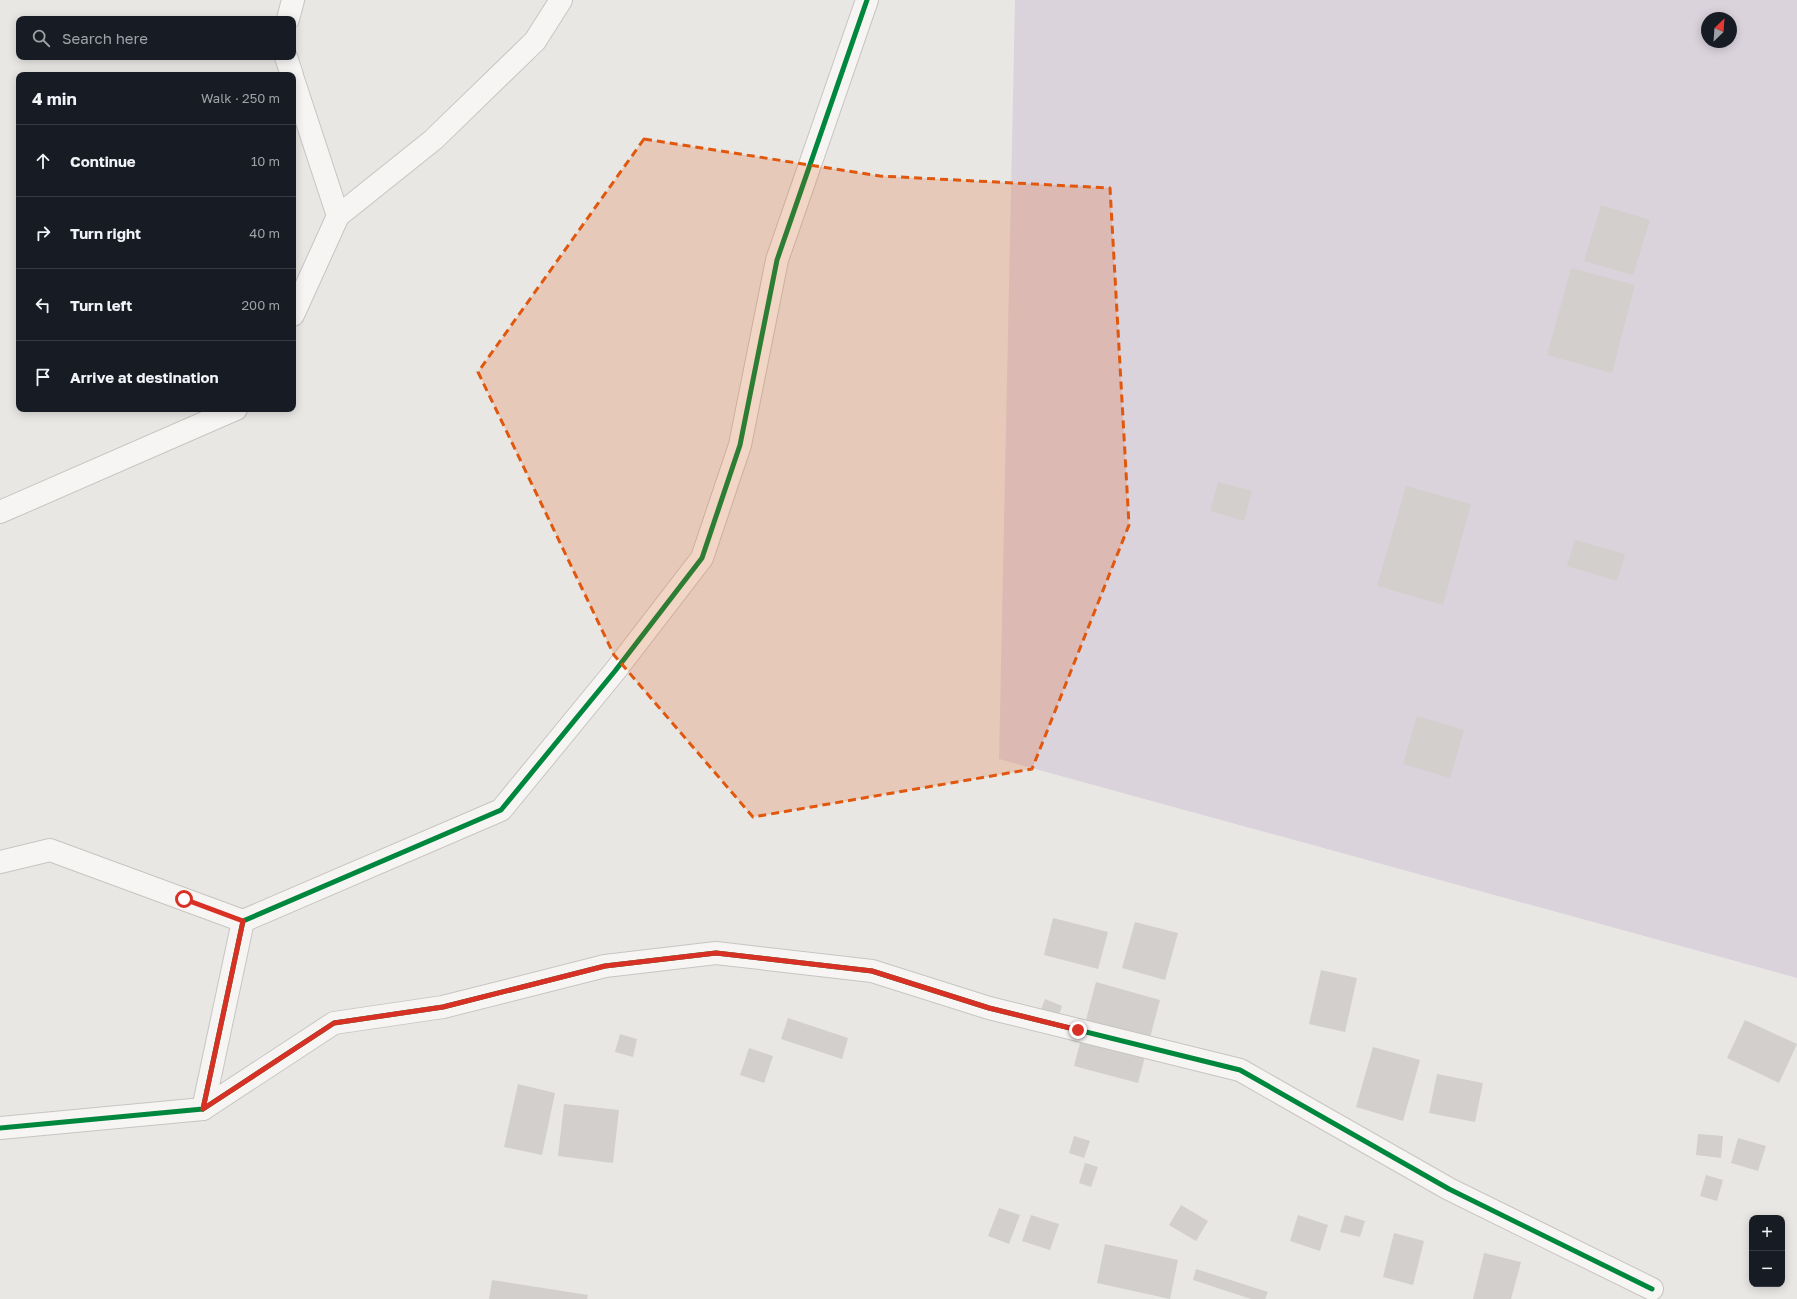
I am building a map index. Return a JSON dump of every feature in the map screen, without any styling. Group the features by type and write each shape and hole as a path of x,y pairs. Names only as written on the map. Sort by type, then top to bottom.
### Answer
{"street":[{"path":"289,16 293,0"},
{"path":"296,308 338,216 433,140 535,42 561,0"},
{"path":"0,862 50,850 243,921 500,810 615,672 702,558 740,445 777,260 867,0"},
{"path":"287,60 291,72"},
{"path":"296,88 338,216"},
{"path":"0,512 229,412"},
{"path":"203,1109 243,921"},
{"path":"0,1128 203,1109 334,1023 443,1007 605,966 716,953 872,971 989,1008 1240,1070 1450,1189 1652,1290"}],"highlighted area":[{"path":"644,139 880,176 1110,188 1129,525 1032,769 753,817 614,655 478,372"}],"shaded area":[{"path":"1015,0 1797,0 1797,978 999,759"}],"building":[{"path":"1601,205 1650,220 1633,275 1584,261"},
{"path":"1571,268 1635,285 1612,373 1547,355"},
{"path":"1218,482 1252,491 1244,521 1210,511"},
{"path":"1406,486 1471,504 1443,605 1377,586"},
{"path":"1575,540 1625,554 1617,581 1567,566"},
{"path":"1417,716 1464,730 1450,778 1403,764"},
{"path":"1053,918 1108,932 1098,969 1044,955"},
{"path":"1135,922 1178,933 1165,980 1122,968"},
{"path":"1321,970 1357,978 1345,1032 1309,1024"},
{"path":"1096,982 1160,1000 1138,1083 1074,1066"},
{"path":"1045,999 1062,1006 1053,1032 1035,1025"},
{"path":"788,1018 848,1038 842,1059 781,1039"},
{"path":"1745,1020 1797,1044 1779,1083 1727,1058"},
{"path":"620,1034 637,1039 633,1057 615,1052"},
{"path":"1373,1047 1420,1060 1403,1121 1356,1107"},
{"path":"749,1048 773,1056 764,1083 740,1075"},
{"path":"1437,1074 1483,1083 1475,1122 1429,1113"},
{"path":"518,1084 555,1093 542,1155 504,1147"},
{"path":"564,1104 619,1110 613,1163 558,1156"},
{"path":"1698,1134 1723,1136 1721,1158 1696,1155"},
{"path":"1074,1136 1090,1141 1084,1158 1069,1153"},
{"path":"1738,1138 1766,1146 1758,1171 1731,1163"},
{"path":"1085,1163 1098,1167 1091,1187 1079,1183"},
{"path":"1706,1175 1723,1180 1717,1201 1700,1196"},
{"path":"1181,1205 1208,1221 1196,1241 1169,1225"},
{"path":"999,1208 1020,1215 1009,1244 988,1236"},
{"path":"1031,1215 1059,1224 1050,1250 1022,1241"},
{"path":"1298,1215 1328,1225 1320,1251 1290,1241"},
{"path":"1345,1215 1365,1221 1360,1237 1340,1232"},
{"path":"1394,1233 1424,1241 1413,1285 1383,1277"},
{"path":"1105,1244 1178,1260 1170,1299 1097,1283"},
{"path":"1484,1253 1521,1262 1511,1299 1473,1299"},
{"path":"1196,1269 1268,1292 1265,1299 1251,1299 1193,1280"},
{"path":"492,1280 588,1295 587,1299 489,1299"}],"cycle path":[{"path":"0,1128 203,1109 243,921 501,810 615,671 702,558 740,445 777,260 867,0"},
{"path":"203,1109 334,1023 443,1007 605,966 716,953 872,971 989,1008 1240,1070 1449,1189 1652,1289"}],"route":[{"path":"184,899 243,921 203,1109 334,1023 443,1007 605,966 716,953 872,971 989,1008 1078,1030"}]}
